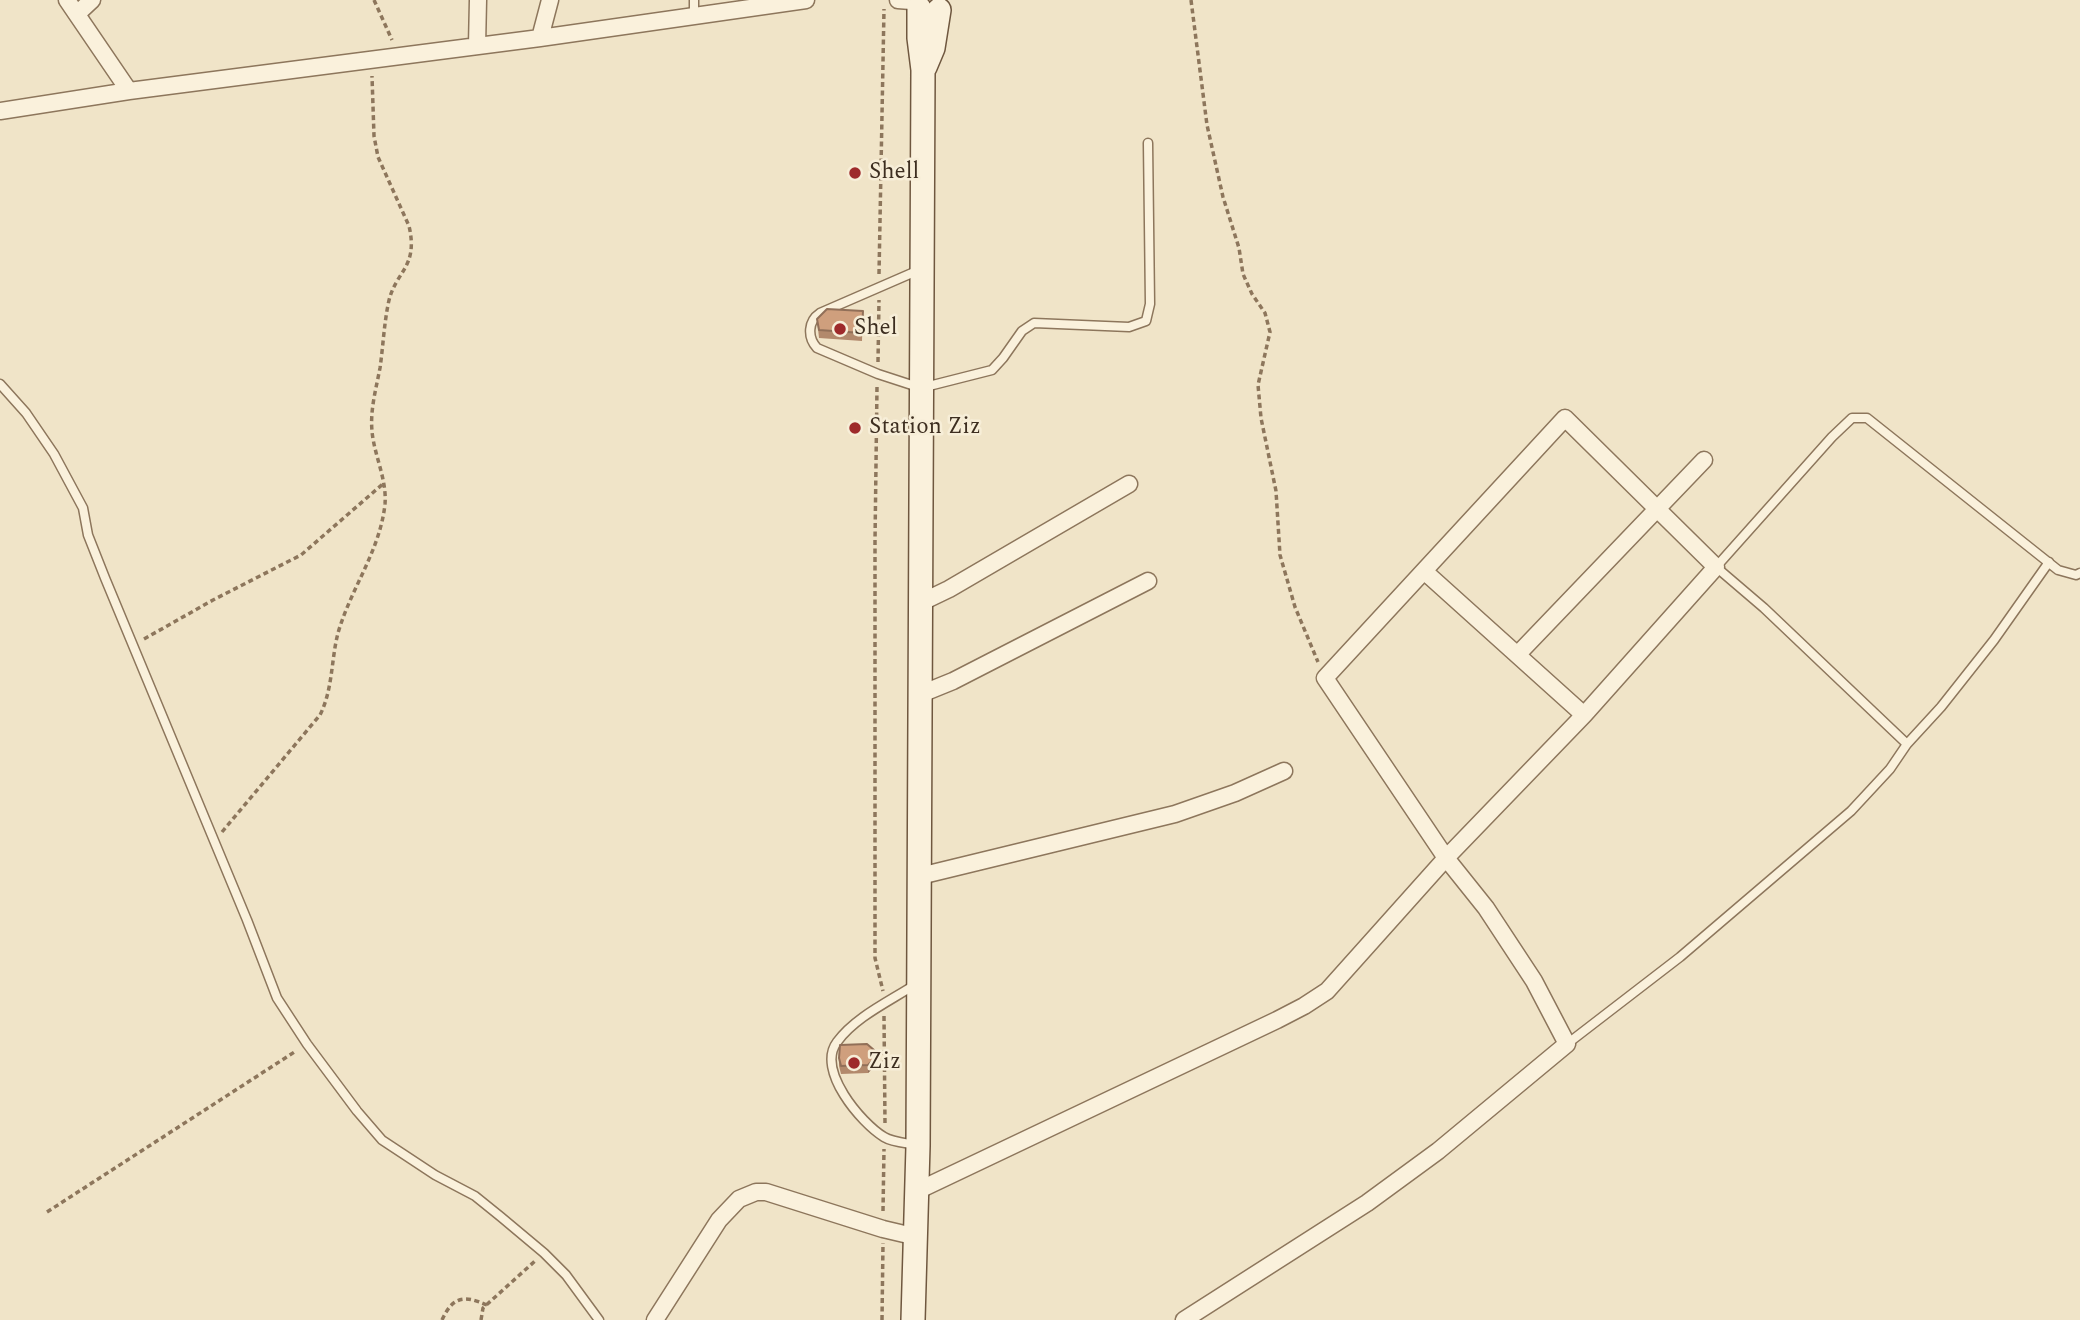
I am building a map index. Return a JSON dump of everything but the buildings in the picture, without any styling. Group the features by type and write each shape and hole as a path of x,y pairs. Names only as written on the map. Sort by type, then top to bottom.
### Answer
{"main road":[{"path":"913,1320 919,1146 923,70 919,38 922,3"}],"street":[{"path":"67,0 130,91"},
{"path":"77,14 92,0"},
{"path":"477,46 478,0"},
{"path":"540,38 550,0"},
{"path":"0,111 130,91 540,38 694,8 806,0"},
{"path":"917,1191 1304,1006 1327,991 1446,858 1584,715 1716,567 1565,418 1325,678 1446,858 1486,908 1534,981 1567,1044 1438,1151 1384,1191 1184,1320"},
{"path":"1518,654 1704,460"},
{"path":"922,602 1129,484"},
{"path":"1424,571 1584,715"},
{"path":"921,694 953,681 1147,581"},
{"path":"920,876 1175,814 1235,793 1284,771"},
{"path":"655,1320 719,1220 731,1205 746,1195 766,1192 917,1237"}],"lane":[{"path":"922,269 820,313 814,317 811,342 817,348 878,374 921,387 992,370 1023,331 1034,323 1129,327 1146,321 1150,304 1148,143"},
{"path":"0,384 37,428 83,508 88,535 277,998 307,1044 382,1140 435,1175 475,1196 544,1253 566,1275 599,1320"},
{"path":"1907,744 1773,616 1716,567 1832,437 1852,418 1867,418 2058,570 2077,575 2080,573"},
{"path":"1567,1044 1680,957 1851,811 1941,707 1994,640 2049,562"},
{"path":"918,983 847,1030 834,1046 832,1056 834,1075 856,1111 885,1137 919,1146"}],"path":[{"path":"374,0 398,55"},
{"path":"875,958 875,541 885,0"},
{"path":"1191,0 1207,125 1223,197 1239,248 1243,274 1265,313 1270,332 1258,384 1261,418 1276,491 1280,555 1295,607 1325,678"},
{"path":"214,841 308,731 325,706 339,631 377,543 385,502 384,483 371,428 373,404 387,305 394,287 407,267 412,237 378,156 372,117 371,60"},
{"path":"133,645 213,600 302,555 384,483"},
{"path":"47,1212 307,1044"},
{"path":"481,1320 481,1312 486,1305 544,1253"},
{"path":"442,1320 450,1307 462,1298 486,1305"}],"place":[{"name":"Shell","path":"855,173"},
{"name":"Shel","path":"840,329"},
{"name":"Station Ziz","path":"855,428"},
{"name":"Ziz","path":"854,1063"}]}
